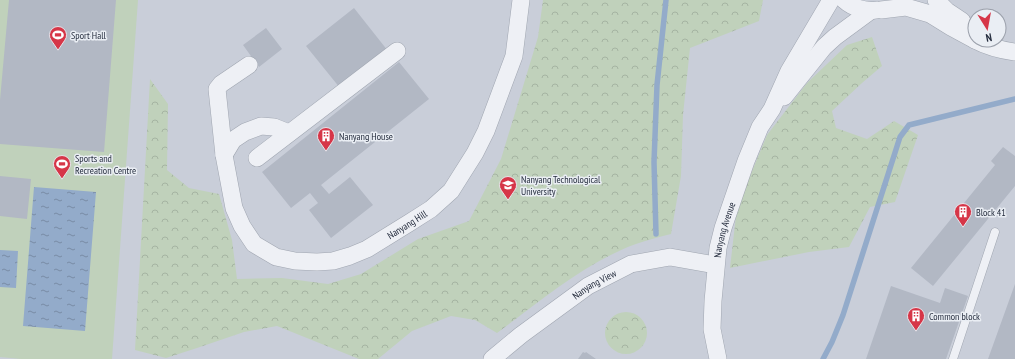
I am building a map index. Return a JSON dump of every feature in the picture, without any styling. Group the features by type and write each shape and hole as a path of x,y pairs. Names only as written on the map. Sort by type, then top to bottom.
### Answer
{"street":[{"name":"Nanyang Hill","path":"249,65 220,84 217,89 224,155 234,208 242,226 254,244 276,257 295,261 333,261 367,249 431,208 451,191 475,153 486,131 514,56 521,0"},
{"name":"Nanyang Avenue","path":"716,357 712,329 715,265 723,228 746,161 760,127 772,109 789,71 830,0"},
{"path":"844,0 854,7 875,11 906,7 930,14 967,36"},
{"name":"Nanyang Avenue","path":"772,109 786,95 824,47 835,37 875,11 891,4 895,0"},
{"path":"936,0 947,11 967,23"},
{"path":"993,48 1015,51"},
{"path":"257,158 397,51"},
{"path":"224,155 233,140 245,132 261,126 274,127 289,133"},
{"name":"Nanyang View","path":"492,359 588,286 631,264 670,257 715,265"}],"lane":[{"path":"953,359 995,232"}],"shaded area":[{"name":"Nanyang Technological University","path":"0,0 1015,0 1015,359 0,359"}],"green space":[{"name":"Sports and Recreation Centre","path":"0,0 138,0 112,359 21,359 0,357"},
{"path":"543,0 763,0 759,21 690,48 683,115 681,176 671,234 636,244 599,261 546,296 497,333 475,320 451,316 412,331 378,359 359,359 277,326 244,332 166,358 135,350 150,79 168,104 167,170 189,188 219,194 232,240 237,279 282,278 328,284 361,274 418,239 469,221 501,159 538,37"},
{"path":"872,37 882,66 832,111 836,128 867,139 894,121 918,135 895,202 870,207 849,247 809,252 730,268 737,207 767,135 807,83 847,45"},
{"path":"626,312 641,318 647,333 641,348 626,354 611,348 605,333 611,318"}],"water":[{"path":"34,187 96,192 85,331 23,326"},
{"path":"0,250 18,251 16,288 0,287"}],"building":[{"name":"Sport Hall","path":"9,0 116,0 104,152 0,144 0,100"},
{"path":"354,8 388,51 340,88 306,46"},
{"path":"266,28 282,49 259,67 243,45"},
{"name":"Nanyang House","path":"399,62 429,99 321,185 329,194 350,177 373,205 331,238 309,210 318,203 310,193 291,208 262,172"},
{"name":"Block 41","path":"1003,147 1015,156 1015,186 933,286 911,268 995,165 991,161"},
{"path":"0,176 31,179 27,219 0,216"},
{"path":"1015,284 1015,359 988,359"},
{"name":"Common block","path":"891,286 940,303 945,288 968,296 946,359 866,359"},
{"path":"583,352 586,352 596,359 578,359"}],"waterway":[{"path":"656,234 654,162 657,85 666,0"},
{"path":"823,359 843,315 900,137 909,125 1015,99"}],"place":[{"name":"Sport Hall","path":"58,50"},
{"name":"Nanyang House","path":"326,151"},
{"name":"Sports and Recreation Centre","path":"62,179"},
{"name":"Nanyang Technological University","path":"508,200"},
{"name":"Block 41","path":"963,227"},
{"name":"Common block","path":"916,331"}]}
